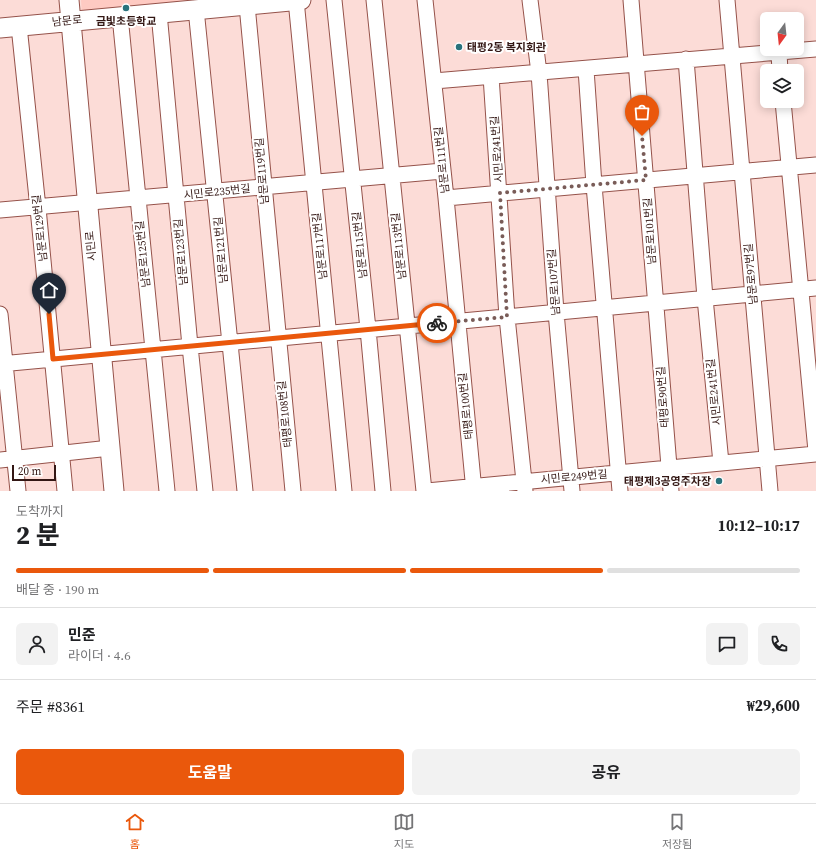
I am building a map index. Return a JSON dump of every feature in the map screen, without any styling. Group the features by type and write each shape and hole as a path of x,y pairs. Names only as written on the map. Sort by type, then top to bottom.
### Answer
{"main road":[{"name":"시민로","path":"69,0 114,491"},
{"name":"남문로","path":"0,28 301,0"}],"street":[{"name":"남문로117번길","path":"296,0 330,333 344,491"},
{"name":"남문로115번길","path":"334,0 368,329 382,491"},
{"name":"남문로113번길","path":"374,0 407,326 426,491"},
{"name":"남문로111번길","path":"425,0 446,198 457,321"},
{"name":"남문로107번길","path":"530,0 540,73 556,312 572,484"},
{"name":"남문로101번길","path":"631,0 656,303"},
{"name":"남문로97번길","path":"727,0 770,491"},
{"name":"남문로119번길","path":"247,5 278,338"},
{"name":"남문로121번길","path":"196,10 216,192 244,491"},
{"name":"남문로123번길","path":"159,13 205,491"},
{"name":"남문로125번길","path":"120,16 167,491"},
{"name":"남문로129번길","path":"19,26 65,491"},
{"path":"804,50 816,49"},
{"path":"434,82 586,69 636,63 760,55"},
{"name":"시민로241번길","path":"686,59 705,298 721,463"},
{"path":"586,69 594,185 620,491"},
{"name":"시민로241번길","path":"492,76 507,317 525,486"},
{"path":"784,108 816,452"},
{"path":"446,198 816,165"},
{"name":"시민로235번길","path":"0,210 176,196 263,187 314,184 443,171"},
{"path":"2,363 816,288"},
{"name":"태평로90번길","path":"656,303 671,491"},
{"path":"0,314 7,459 18,491"},
{"name":"태평로100번길","path":"457,321 474,489"},
{"name":"태평로108번길","path":"278,338 293,491"},
{"path":"7,459 110,448"},
{"name":"시민로249번길","path":"426,491 572,484 618,473 816,452"}],"shaded area":[{"name":"금빛초등학교","path":"81,0 259,0 82,17"}],"way so far":[{"path":"437,323 507,317 500,193 646,180 642,136"}],"place":[{"name":"금빛초등학교","path":"126,8"},
{"name":"태평2동 복지회관","path":"459,47"},
{"name":"태평제3공영주차장","path":"719,481"}],"route":[{"path":"49,314 53,359 437,323"}]}
